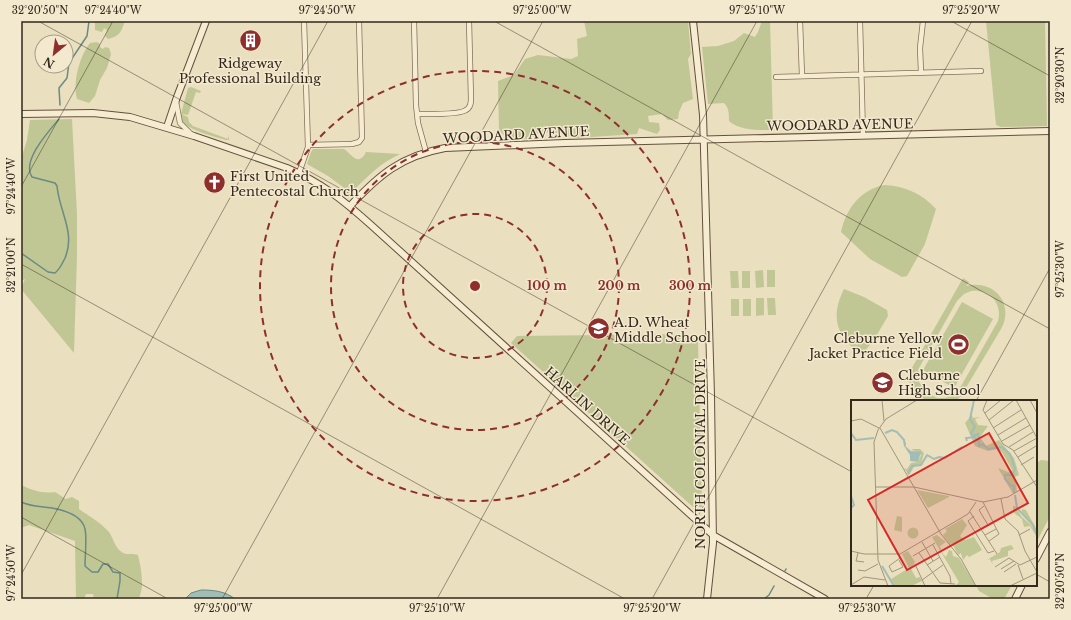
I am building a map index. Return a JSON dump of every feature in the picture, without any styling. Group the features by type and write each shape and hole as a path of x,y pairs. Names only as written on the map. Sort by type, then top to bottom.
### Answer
{"street":[{"path":"167,128 206,21"},
{"path":"299,173 307,154 308,145 304,21"},
{"path":"308,145 352,144 359,142 362,138 359,21"},
{"path":"414,21 417,114 426,152"},
{"path":"417,114 460,112 467,110 469,107 471,99 469,21"},
{"name":"NORTH COLONIAL DRIVE","path":"693,21 702,95 712,402 714,535 706,599"},
{"path":"800,21 802,76"},
{"path":"860,21 863,136"},
{"path":"920,72 920,48 923,21"},
{"path":"776,77 980,71"},
{"path":"176,101 182,126 194,136"},
{"path":"21,114 70,112 111,114 144,121 194,136 299,173 326,188 350,206"},
{"name":"WOODARD AVENUE","path":"350,206 386,171 403,161 426,152 445,148 1050,131"},
{"name":"HARLIN DRIVE","path":"350,206 714,535 825,599"},
{"path":"1037,557 1050,532"},
{"path":"1015,599 1022,586"}],"green space":[{"path":"95,21 125,21 120,33 108,39 105,36 107,30 104,28 102,32 95,30"},
{"path":"584,21 688,21 691,54 688,59 693,99 683,103 678,119 668,120 662,114 648,116 649,122 659,123 660,130 657,134 639,128 637,134 576,138 559,133 541,132 529,139 507,140 502,133 499,132 498,81 514,75 525,59 538,55 571,59 578,56 577,39 587,36"},
{"path":"762,21 770,21 773,130 739,127 729,121 728,109 724,103 708,104 702,47 718,46 734,41 744,33 755,37"},
{"path":"986,21 1045,21 1047,126 1001,127 996,125"},
{"path":"97,42 103,49 105,47 109,48 111,54 107,68 100,80 95,96 89,103 77,99 76,77 86,48 90,43"},
{"path":"191,87 201,91 200,93 196,92 188,115 181,114 188,88"},
{"path":"181,114 188,117 189,122 193,126 228,139 229,135 229,140 199,132 189,127 184,124 184,122 181,122"},
{"path":"72,119 77,214 74,353 21,289 25,279 21,281 21,159 27,140 30,120"},
{"path":"313,149 344,149 357,159 363,157 366,152 400,154 380,166 351,193 328,176 307,164"},
{"path":"884,185 891,185 912,191 925,199 936,209 925,244 907,276 902,277 870,259 841,232 846,216 855,202 868,191"},
{"path":"763,270 764,287 756,288 755,271"},
{"path":"767,270 775,270 775,287 767,287"},
{"path":"730,271 738,271 739,288 731,288"},
{"path":"742,271 750,271 750,288 742,288"},
{"path":"963,278 969,282 966,286 985,286 993,290 1003,303 1005,320 961,396 957,400 925,400 917,393 912,381 911,383 905,380","holes":["971,291 984,292 993,298 996,303 999,314 998,321 960,388 951,396 937,398 926,392 919,382 919,368 957,301 964,294"]},
{"path":"844,289 864,297 887,310 888,316 875,338 862,355 846,341 838,326 837,309"},
{"path":"756,298 764,298 764,315 756,316"},
{"path":"767,298 775,298 776,315 768,315"},
{"path":"731,299 739,299 739,316 731,316"},
{"path":"743,299 751,299 751,316 743,316"},
{"name":"Cleburne Yellow Jacket Practice Field","path":"962,302 993,319 954,388 923,370"},
{"path":"688,334 698,342 702,507 693,507 511,343 517,336"},
{"path":"1041,460 1050,461 1050,516 1037,541 1037,463"},
{"path":"21,485 37,491 55,492 66,499 72,497 79,501 79,509 109,532 120,551 125,554 138,555 142,584 139,599 94,599 93,594 86,594 84,599 76,599 75,541 29,525 21,528"},
{"path":"976,586 1011,586 1004,599 993,599 979,591"}],"water":[{"path":"201,590 210,590 227,594 235,599 185,599 191,593"}],"waterway":[{"path":"60,105 59,88 67,78 69,63 87,36 89,21"},
{"path":"21,253 48,272 55,273 62,264 68,249 68,231 57,186 55,183 32,177 30,170 30,163 38,146 59,119"},
{"path":"21,502 32,506 61,510 72,514 80,520 86,533 85,566 92,572 98,572 103,564 108,564 113,572 120,573 117,599"},
{"path":"764,599 769,595 774,586"}],"place":[{"name":"Ridgeway Professional Building","path":"250,41"},
{"name":"First United Pentecostal Church","path":"214,183"},
{"name":"A.D. Wheat Middle School","path":"599,329"},
{"name":"Cleburne Yellow Jacket Practice Field","path":"958,345"},
{"name":"Cleburne High School","path":"883,382"}]}
